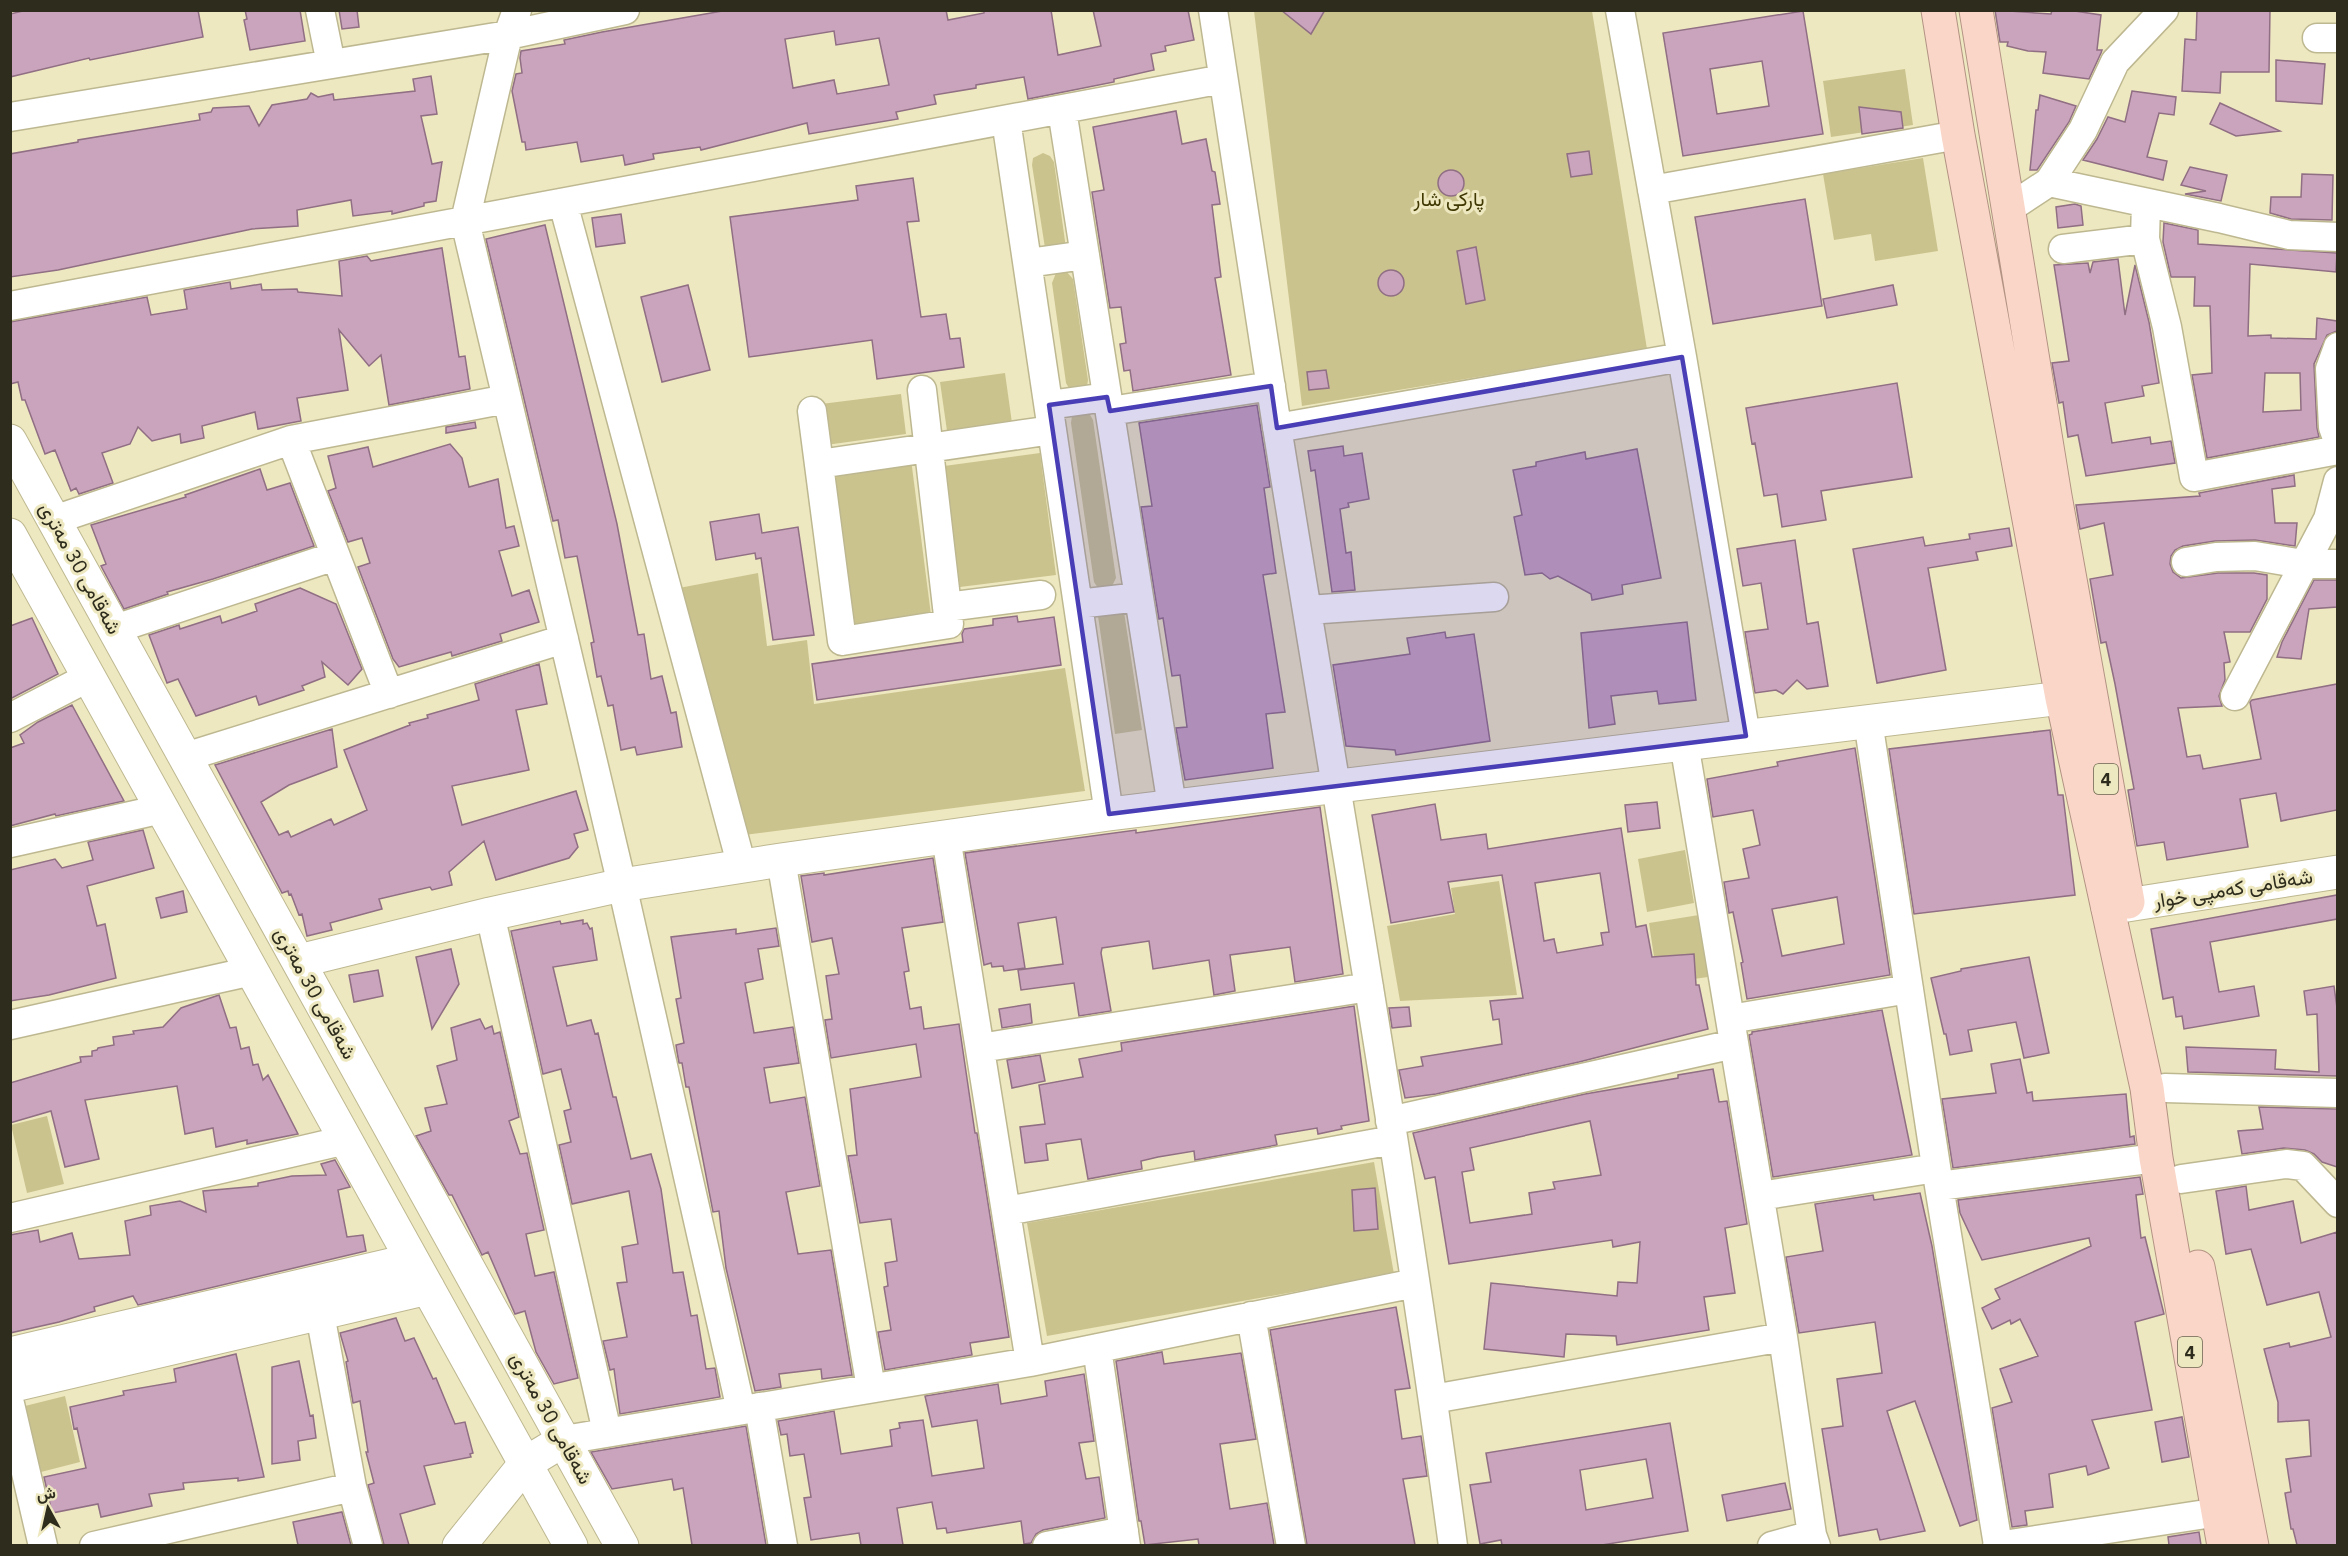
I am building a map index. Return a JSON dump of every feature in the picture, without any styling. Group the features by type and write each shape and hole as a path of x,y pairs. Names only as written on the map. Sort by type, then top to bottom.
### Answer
{"highway":[{"name":"4","path":"1938,10 1958,135 2062,698 2164,1088 2252,1545"},
{"name":"4","path":"1976,10 2055,495 2156,1158 2224,1545"}],"main road":[{"name":"شەقامی 30 مەتری","path":"10,441 622,1545"},
{"path":"12,540 571,1545"},
{"path":"299,961 490,914 622,885 781,860 1337,785 2062,698"},
{"name":"شەقامی کەمپی خوار","path":"2118,907 2337,872"},
{"path":"10,1354 412,1260"},
{"path":"10,1386 428,1288"},
{"path":"459,1545 526,1463 564,1440"}],"street":[{"path":"320,10 331,64"},
{"path":"10,117 331,64 512,23 625,10"},
{"path":"1213,10 1277,428 1369,987 1433,1399 1453,1545"},
{"path":"1620,10 1746,736"},
{"path":"2008,209 2049,182 2083,130 2115,63 2164,10"},
{"path":"512,23 465,221 622,885 783,1545"},
{"path":"10,306 1224,79"},
{"path":"1062,110 1172,806"},
{"path":"1006,120 1109,814"},
{"path":"1652,190 1958,135"},
{"path":"2049,182 2289,236 2337,237"},
{"path":"563,203 742,867"},
{"path":"2146,203 2145,239 2167,327 2194,477 2337,450"},
{"path":"2063,249 2145,239"},
{"path":"1028,263 1085,255"},
{"path":"2337,347 2330,369 2333,427 2337,441"},
{"path":"1277,428 1682,357"},
{"path":"819,464 928,448 1108,404 1271,386"},
{"path":"812,411 842,641 949,624 922,390"},
{"path":"54,520 291,440 507,399"},
{"path":"291,440 389,694"},
{"path":"2235,696 2328,519 2337,481"},
{"path":"115,629 335,556"},
{"path":"2186,562 2216,557 2255,556 2303,564 2337,564"},
{"path":"947,608 1041,595"},
{"path":"1078,604 1139,597"},
{"path":"1308,610 1494,597"},
{"path":"186,757 564,639"},
{"path":"10,718 89,677"},
{"path":"1868,721 1997,1545 2219,1512"},
{"path":"1684,743 1784,1337 1814,1540 1772,1545"},
{"path":"10,843 162,809"},
{"path":"946,837 1030,1362"},
{"path":"781,860 871,1388"},
{"path":"490,914 607,1432"},
{"path":"10,1025 252,971"},
{"path":"980,1048 1369,987"},
{"path":"1006,1211 1391,1130 1732,1032 1909,989"},
{"path":"2164,1088 2337,1093"},
{"path":"10,1218 346,1140"},
{"path":"1760,1196 1938,1177 2156,1158"},
{"path":"2181,1179 2286,1164 2303,1166 2337,1203"},
{"path":"564,1440 1030,1362 1415,1283"},
{"path":"320,1314 352,1487 368,1545"},
{"path":"1251,1316 1291,1545"},
{"path":"1433,1399 1784,1337"},
{"path":"1047,1545 1125,1538 1097,1348"},
{"path":"10,1404 44,1545"},
{"path":"94,1545 352,1487"}],"highlighted area":[{"path":"1682,357 1746,736 1109,814 1049,405 1107,397 1110,411 1271,386 1277,428"}],"green space":[{"name":"پاركى شار","path":"1254,11 1592,11 1647,349 1302,406"},
{"path":"1905,69 1913,125 1831,137 1823,81"},
{"path":"1043,153 1050,156 1054,162 1065,241 1065,245 1045,248 1032,165 1033,158"},
{"path":"1923,158 1938,251 1875,261 1871,234 1834,240 1823,174"},
{"path":"1066,271 1073,279 1088,380 1087,387 1070,390 1066,383 1052,283 1056,273"},
{"path":"1005,373 1012,423 947,431 940,382"},
{"path":"901,394 906,434 826,445 821,404"},
{"path":"1089,413 1093,420 1116,578 1111,588 1098,588 1094,582 1071,423 1072,416"},
{"path":"1040,453 1056,575 960,587 944,466"},
{"path":"911,459 931,615 850,625 830,470"},
{"path":"758,573 767,646 807,640 814,704 1065,668 1085,791 744,835 679,588"},
{"path":"1124,612 1142,730 1115,734 1098,616"},
{"path":"1685,850 1694,903 1647,912 1638,859"},
{"path":"1499,881 1517,995 1400,1001 1387,926 1455,914 1451,888"},
{"path":"1699,915 1708,977 1658,984 1649,923"},
{"path":"47,1116 64,1184 27,1193 11,1125"},
{"path":"1374,1162 1394,1274 1047,1336 1027,1223"},
{"path":"65,1396 80,1462 41,1472 25,1406"}],"building":[{"path":"27,10 198,10 203,37 90,60 89,58 10,77 10,14"},
{"path":"245,10 300,10 305,41 250,50 244,20 247,19"},
{"path":"339,10 357,10 359,27 342,29"},
{"path":"728,10 946,10 948,20 984,13 984,10 1051,10 1058,55 1101,46 1093,10 1188,10 1194,40 1165,46 1166,51 1151,54 1154,70 1114,79 1114,82 1028,99 1024,77 934,95 936,104 896,112 898,119 809,134 807,123 701,150 700,147 653,154 654,159 625,165 623,155 581,162 577,142 526,150 525,142 522,142 512,91 516,74 522,73 521,51 565,44 564,40","holes":["834,31 836,45 879,38 889,85 837,94 834,80 793,88 785,39"]},
{"path":"1281,10 1325,10 1311,34"},
{"path":"1995,10 2051,14 2052,10 2068,10 2101,15 2097,50 2102,50 2089,79 2043,73 2046,52 2028,51 2007,46 2008,42 2000,42"},
{"path":"2197,10 2270,10 2269,72 2221,72 2220,93 2182,91 2185,39 2196,40"},
{"path":"1803,11 1823,134 1683,156 1663,33","holes":["1762,61 1769,106 1717,114 1710,69"]},
{"path":"2276,60 2325,64 2322,104 2276,101"},
{"path":"431,76 437,114 421,116 432,164 442,162 436,201 392,214 392,211 353,216 351,200 297,210 298,226 252,229 58,270 10,277 10,154 78,142 78,140 200,120 199,114 211,112 213,108 249,106 259,126 272,105 307,99 311,93 318,97 333,94 334,100 415,91 413,79"},
{"path":"2132,91 2176,97 2174,115 2159,113 2147,157 2167,161 2163,180 2083,160 2108,117 2125,122"},
{"path":"2040,95 2076,106 2069,122 2037,170 2030,170 2036,110 2038,110"},
{"path":"2220,103 2280,131 2236,136 2210,124"},
{"path":"1859,107 1901,112 1903,128 1862,134"},
{"path":"1176,111 1182,144 1206,139 1212,171 1215,172 1220,204 1212,205 1221,277 1215,278 1231,375 1133,391 1130,370 1124,371 1120,344 1126,343 1121,307 1110,308 1092,192 1104,190 1093,127"},
{"path":"1589,151 1592,174 1571,177 1567,154"},
{"path":"2190,167 2227,175 2221,201 2185,194 2206,191 2181,185"},
{"path":"1451,170 1460,174 1464,183 1460,192 1451,196 1442,192 1438,183 1442,174"},
{"path":"2302,174 2333,175 2332,220 2291,219 2270,213 2271,197 2301,197"},
{"path":"913,178 919,221 907,222 921,317 946,314 950,339 960,338 964,367 877,379 872,340 749,357 730,217 858,200 856,186"},
{"path":"1805,199 1822,306 1713,324 1695,217"},
{"path":"2075,204 2081,206 2083,225 2058,228 2056,207"},
{"path":"621,214 625,243 596,247 592,218"},
{"path":"2164,223 2198,230 2198,244 2337,253 2336,272 2250,264 2248,336 2271,335 2271,338 2316,339 2317,318 2337,321 2337,331 2327,335 2314,364 2319,437 2207,458 2192,375 2212,373 2210,306 2194,306 2195,277 2171,277 2163,242","holes":["2265,373 2300,373 2301,410 2263,412"]},
{"path":"545,225 617,524 638,635 644,634 651,679 662,676 671,713 676,712 682,747 637,755 635,747 621,750 613,705 608,706 601,676 597,677 591,643 594,642 577,556 565,558 558,520 553,521 486,239"},
{"path":"1476,247 1485,300 1466,304 1457,251"},
{"path":"442,248 459,357 465,356 470,389 389,405 381,355 369,366 339,330 348,390 297,398 301,421 258,429 255,412 202,426 204,438 181,443 180,434 152,441 138,427 130,444 102,453 113,483 79,494 76,488 71,491 55,450 45,454 25,400 22,400 18,382 10,384 10,322 147,297 151,315 187,309 184,290 230,282 231,289 261,284 262,290 297,289 298,292 342,296 339,261 367,256 371,261"},
{"path":"2118,259 2125,315 2135,265 2149,322 2159,383 2142,386 2144,396 2105,403 2112,443 2150,437 2151,444 2171,441 2175,463 2086,476 2078,435 2068,437 2063,402 2059,403 2052,363 2069,361 2054,265 2088,263 2090,273 2093,262"},
{"path":"1391,270 1400,274 1404,283 1400,292 1391,296 1382,292 1378,283 1382,274"},
{"path":"688,285 710,370 662,382 641,297"},
{"path":"1893,285 1897,305 1827,318 1823,299"},
{"path":"1326,370 1329,388 1309,390 1307,372"},
{"path":"1897,383 1912,477 1821,491 1826,520 1782,527 1777,494 1764,496 1755,443 1752,444 1746,408"},
{"path":"1257,405 1270,487 1264,488 1276,573 1263,575 1285,712 1266,714 1273,768 1185,780 1176,728 1187,727 1180,675 1172,676 1163,618 1159,619 1141,507 1152,506 1139,423"},
{"path":"475,422 476,428 446,433 446,427"},
{"path":"450,444 462,458 469,487 498,479 506,528 514,526 519,546 499,551 512,596 529,590 539,622 500,634 502,641 452,656 451,652 399,667 393,659 358,567 370,563 362,538 348,542 328,491 336,488 328,456 368,447 373,467"},
{"path":"1343,446 1344,456 1362,453 1369,499 1348,503 1349,507 1340,509 1346,553 1351,552 1355,590 1332,592 1315,470 1311,471 1308,451"},
{"path":"1637,449 1661,578 1622,585 1623,594 1592,600 1591,594 1558,576 1550,579 1542,573 1525,575 1514,517 1522,515 1513,470 1536,466 1536,462 1585,452 1586,459"},
{"path":"260,469 267,490 290,483 314,546 167,592 168,594 124,609 101,566 106,564 91,525 186,497 185,495"},
{"path":"2294,475 2295,486 2272,489 2275,523 2297,523 2295,546 2255,540 2215,541 2183,546 2175,550 2171,556 2170,564 2173,572 2181,578 2218,573 2267,575 2267,599 2250,632 2224,632 2230,662 2224,663 2225,680 2219,696 2222,706 2178,708 2187,757 2200,755 2203,769 2261,759 2250,702 2252,700 2337,684 2337,810 2281,821 2276,793 2240,799 2248,847 2167,860 2164,842 2137,846 2128,790 2134,789 2115,684 2106,642 2101,643 2090,579 2113,575 2104,523 2080,529 2076,505 2200,496 2199,493"},
{"path":"759,514 762,533 798,527 814,635 773,640 761,558 756,559 755,553 716,560 710,522"},
{"path":"2009,528 2012,546 1976,552 1978,560 1928,568 1946,670 1877,683 1853,549 1923,537 1925,546 1970,539 1969,534"},
{"path":"1795,540 1807,624 1818,622 1828,686 1807,689 1797,680 1783,694 1776,690 1755,693 1745,632 1768,629 1761,583 1743,586 1737,549"},
{"path":"2314,580 2337,580 2337,607 2309,609 2301,659 2277,657 2282,642"},
{"path":"300,588 336,604 362,669 348,685 322,662 325,677 302,686 304,690 259,705 256,696 196,716 178,679 167,683 149,635 179,625 180,629 220,616 222,623 257,611 255,604"},
{"path":"1017,616 1018,622 1054,617 1061,665 817,700 812,664 963,642 964,629 993,625 993,619"},
{"path":"32,618 58,674 10,699 10,626"},
{"path":"1687,622 1696,700 1659,704 1657,691 1611,696 1615,724 1589,728 1581,633"},
{"path":"1445,632 1446,638 1474,634 1490,741 1396,755 1395,750 1346,746 1333,665 1410,654 1407,638"},
{"path":"539,664 547,704 516,710 529,770 452,786 462,825 576,791 588,830 574,834 578,847 569,858 496,880 484,841 449,872 452,885 432,890 430,887 379,899 382,909 330,923 332,930 307,936 302,914 299,915 291,894 289,895 288,891 282,893 215,765 332,729 337,767 289,785 261,802 279,835 288,831 291,837 331,819 334,825 367,810 344,750 410,725 409,723 428,718 427,715 479,700 475,684"},
{"path":"72,705 124,801 56,816 55,814 10,826 10,748 24,743 20,735 38,722"},
{"path":"2050,730 2058,795 2063,795 2075,895 1914,914 1889,749"},
{"path":"1855,748 1890,975 1747,999 1741,963 1743,962 1733,912 1729,913 1724,882 1749,878 1743,849 1760,845 1753,810 1713,817 1707,779 1778,766 1777,762","holes":["1837,897 1844,944 1782,956 1772,909"]},
{"path":"1657,802 1660,828 1628,832 1625,805"},
{"path":"1435,804 1441,840 1486,834 1488,849 1621,828 1636,927 1646,925 1652,957 1694,954 1696,985 1699,985 1708,1029 1579,1062 1436,1094 1405,1098 1399,1070 1423,1066 1421,1057 1502,1044 1499,1019 1493,1020 1490,1001 1523,998 1502,875 1448,882 1454,912 1391,923 1372,815","holes":["1600,873 1609,932 1601,933 1603,945 1557,953 1554,939 1544,941 1535,883"]},
{"path":"1320,807 1343,974 1295,982 1290,947 1230,955 1235,991 1214,995 1209,960 1153,969 1149,941 1102,948 1111,1011 1079,1016 1074,983 1021,990 1018,970 1063,964 1056,917 1018,923 1025,968 1004,971 1003,966 992,967 991,963 984,965 965,853 1136,830 1136,833"},
{"path":"143,830 154,868 87,886 97,926 105,924 116,978 49,995 10,1001 10,870 55,859 62,868 93,860 88,842"},
{"path":"933,858 943,922 902,928 909,971 904,972 910,1009 921,1007 924,1029 959,1024 1009,1337 970,1343 972,1355 885,1370 878,1332 891,1330 884,1287 888,1286 885,1263 897,1261 891,1219 860,1223 848,1156 857,1155 850,1089 921,1077 916,1044 831,1058 825,1020 832,1019 826,976 839,974 832,938 812,942 801,876 824,873 824,875"},
{"path":"183,891 187,912 161,918 156,898"},
{"path":"2337,895 2337,919 2210,942 2219,992 2254,986 2259,1016 2184,1029 2182,1016 2176,1017 2173,997 2163,999 2151,929"},
{"path":"583,920 583,924 587,923 590,929 592,928 597,960 553,967 567,1026 591,1020 595,1034 598,1033 631,1159 651,1154 661,1189 673,1273 683,1272 691,1316 697,1315 706,1369 715,1368 720,1397 620,1414 614,1369 610,1370 603,1341 627,1337 617,1283 627,1282 622,1247 638,1244 629,1191 572,1204 559,1145 571,1142 564,1111 571,1109 561,1069 543,1074 511,931 560,921 561,924"},
{"path":"776,928 779,946 758,949 763,979 745,983 754,1033 793,1027 799,1063 764,1068 770,1103 805,1097 820,1186 786,1192 798,1254 831,1250 852,1375 822,1379 821,1369 779,1374 781,1387 755,1391 726,1268 719,1211 713,1212 689,1087 686,1087 682,1063 679,1063 676,1045 684,1043 676,999 681,998 671,937 736,929 736,934"},
{"path":"451,949 459,984 432,1029 416,957"},
{"path":"2029,957 2049,1053 2024,1058 2016,1022 1968,1030 1972,1051 1950,1055 1931,978 1961,971 1961,969"},
{"path":"378,970 383,996 354,1002 349,975"},
{"path":"2334,986 2337,1008 2337,1076 2188,1072 2186,1047 2276,1050 2275,1069 2319,1072 2317,1014 2307,1015 2304,991"},
{"path":"219,995 230,1028 236,1027 241,1049 249,1047 253,1065 258,1064 263,1080 268,1075 298,1134 247,1144 247,1140 216,1147 213,1128 185,1134 177,1086 85,1100 99,1159 65,1167 51,1111 10,1123 10,1083 81,1062 80,1057 92,1056 92,1051 98,1048 114,1045 113,1037 134,1034 133,1031 163,1027 181,1008"},
{"path":"1030,1004 1032,1023 1002,1028 999,1009"},
{"path":"1354,1006 1369,1121 1341,1126 1342,1129 1318,1134 1317,1128 1275,1135 1277,1145 1195,1160 1194,1151 1158,1157 1141,1161 1142,1169 1088,1179 1081,1139 1046,1144 1048,1160 1025,1163 1020,1127 1045,1124 1039,1085 1083,1077 1079,1059 1122,1051 1121,1043"},
{"path":"1409,1007 1411,1026 1392,1028 1389,1008"},
{"path":"1882,1010 1912,1155 1773,1177 1749,1035 1752,1032"},
{"path":"480,1019 485,1029 492,1026 494,1034 500,1032 519,1117 509,1121 520,1154 527,1153 544,1230 526,1234 535,1276 554,1272 578,1378 554,1384 536,1352 525,1311 515,1314 488,1252 482,1255 452,1195 449,1195 416,1136 431,1131 425,1108 447,1104 437,1066 457,1060 451,1028"},
{"path":"1040,1055 1045,1081 1012,1088 1007,1060"},
{"path":"2020,1059 2027,1093 2032,1092 2033,1101 2126,1094 2130,1137 2134,1136 2135,1144 1953,1168 1942,1099 1996,1093 1991,1064"},
{"path":"1713,1069 1719,1102 1727,1101 1747,1224 1725,1228 1735,1293 1704,1297 1709,1330 1617,1345 1616,1336 1566,1334 1564,1357 1484,1349 1491,1283 1617,1296 1618,1282 1637,1283 1640,1242 1613,1247 1612,1240 1449,1264 1435,1177 1425,1179 1413,1133 1585,1094 1678,1078 1678,1075","holes":["1590,1121 1601,1175 1553,1182 1555,1189 1529,1193 1532,1214 1470,1223 1462,1172 1474,1170 1470,1148"]},
{"path":"2259,1107 2337,1109 2337,1167 2322,1162 2314,1154 2305,1150 2284,1148 2242,1154 2238,1131 2263,1129"},
{"path":"335,1160 350,1187 338,1190 347,1237 363,1235 366,1251 138,1305 133,1296 94,1307 95,1311 59,1322 10,1333 10,1235 38,1230 40,1242 72,1233 79,1259 130,1255 125,1221 151,1215 150,1206 180,1201 206,1212 203,1191 258,1186 258,1183 292,1176 326,1175 321,1164"},
{"path":"2140,1177 2143,1194 2136,1195 2141,1238 2145,1237 2164,1314 2135,1322 2152,1410 2092,1420 2109,1468 2088,1475 2086,1466 2049,1474 2053,1507 2025,1511 2027,1525 2012,1527 1992,1408 2012,1402 2000,1369 2038,1356 2020,1319 2011,1324 2010,1320 1992,1329 1982,1308 2000,1299 1995,1289 2091,1246 2089,1238 1982,1260 1960,1213 1958,1200"},
{"path":"2246,1186 2249,1210 2293,1201 2301,1243 2337,1232 2337,1545 2297,1545 2293,1529 2291,1529 2285,1493 2291,1492 2286,1459 2311,1456 2309,1420 2278,1422 2278,1402 2264,1349 2289,1343 2290,1347 2331,1337 2319,1292 2267,1305 2251,1249 2226,1254 2216,1191"},
{"path":"1375,1188 1378,1229 1354,1231 1352,1190"},
{"path":"1920,1193 1932,1246 1977,1520 1960,1526 1915,1401 1887,1411 1925,1531 1880,1540 1877,1529 1839,1536 1822,1429 1843,1426 1837,1379 1882,1373 1875,1322 1799,1333 1786,1257 1823,1251 1815,1204 1873,1195 1874,1200"},
{"path":"1396,1307 1410,1388 1395,1390 1402,1439 1421,1436 1427,1476 1403,1479 1415,1545 1307,1545 1270,1330"},
{"path":"396,1318 405,1341 414,1338 433,1379 436,1378 455,1424 465,1422 473,1453 470,1454 471,1457 424,1466 435,1504 400,1514 409,1545 384,1545 368,1485 374,1483 366,1452 368,1452 360,1401 353,1403 346,1362 348,1361 340,1333"},
{"path":"1162,1352 1164,1364 1241,1353 1256,1439 1220,1444 1230,1509 1267,1503 1274,1545 1199,1545 1198,1539 1145,1545 1141,1521 1139,1521 1116,1361"},
{"path":"236,1354 264,1477 238,1481 238,1478 183,1483 184,1489 149,1494 152,1506 101,1517 98,1504 52,1513 44,1477 86,1468 70,1407 124,1395 123,1391 176,1382 174,1369"},
{"path":"299,1361 310,1416 313,1415 316,1438 298,1441 300,1460 272,1464 272,1367"},
{"path":"1084,1374 1094,1441 1079,1443 1086,1479 1099,1477 1105,1518 1043,1530 1036,1534 1031,1543 1024,1544 1021,1521 947,1533 946,1528 937,1529 932,1502 897,1508 903,1545 861,1545 859,1533 811,1540 804,1498 811,1497 804,1454 790,1456 787,1434 781,1435 778,1421 834,1411 841,1454 892,1446 890,1430 900,1428 899,1423 923,1420 932,1476 984,1468 977,1420 932,1427 925,1396 998,1384 1001,1404 1047,1396 1045,1381"},
{"path":"2182,1417 2189,1457 2162,1462 2155,1422"},
{"path":"1670,1423 1688,1531 1602,1545 1502,1545 1501,1540 1480,1544 1470,1485 1491,1482 1486,1453","holes":["1646,1459 1653,1498 1586,1510 1580,1470"]},
{"path":"746,1426 766,1545 692,1545 683,1488 674,1490 672,1479 612,1489 591,1452"},
{"path":"1785,1483 1791,1509 1727,1521 1722,1495"},
{"path":"342,1512 351,1545 298,1545 293,1522"},
{"path":"2199,1532 2201,1545 2169,1545 2168,1537"}]}
